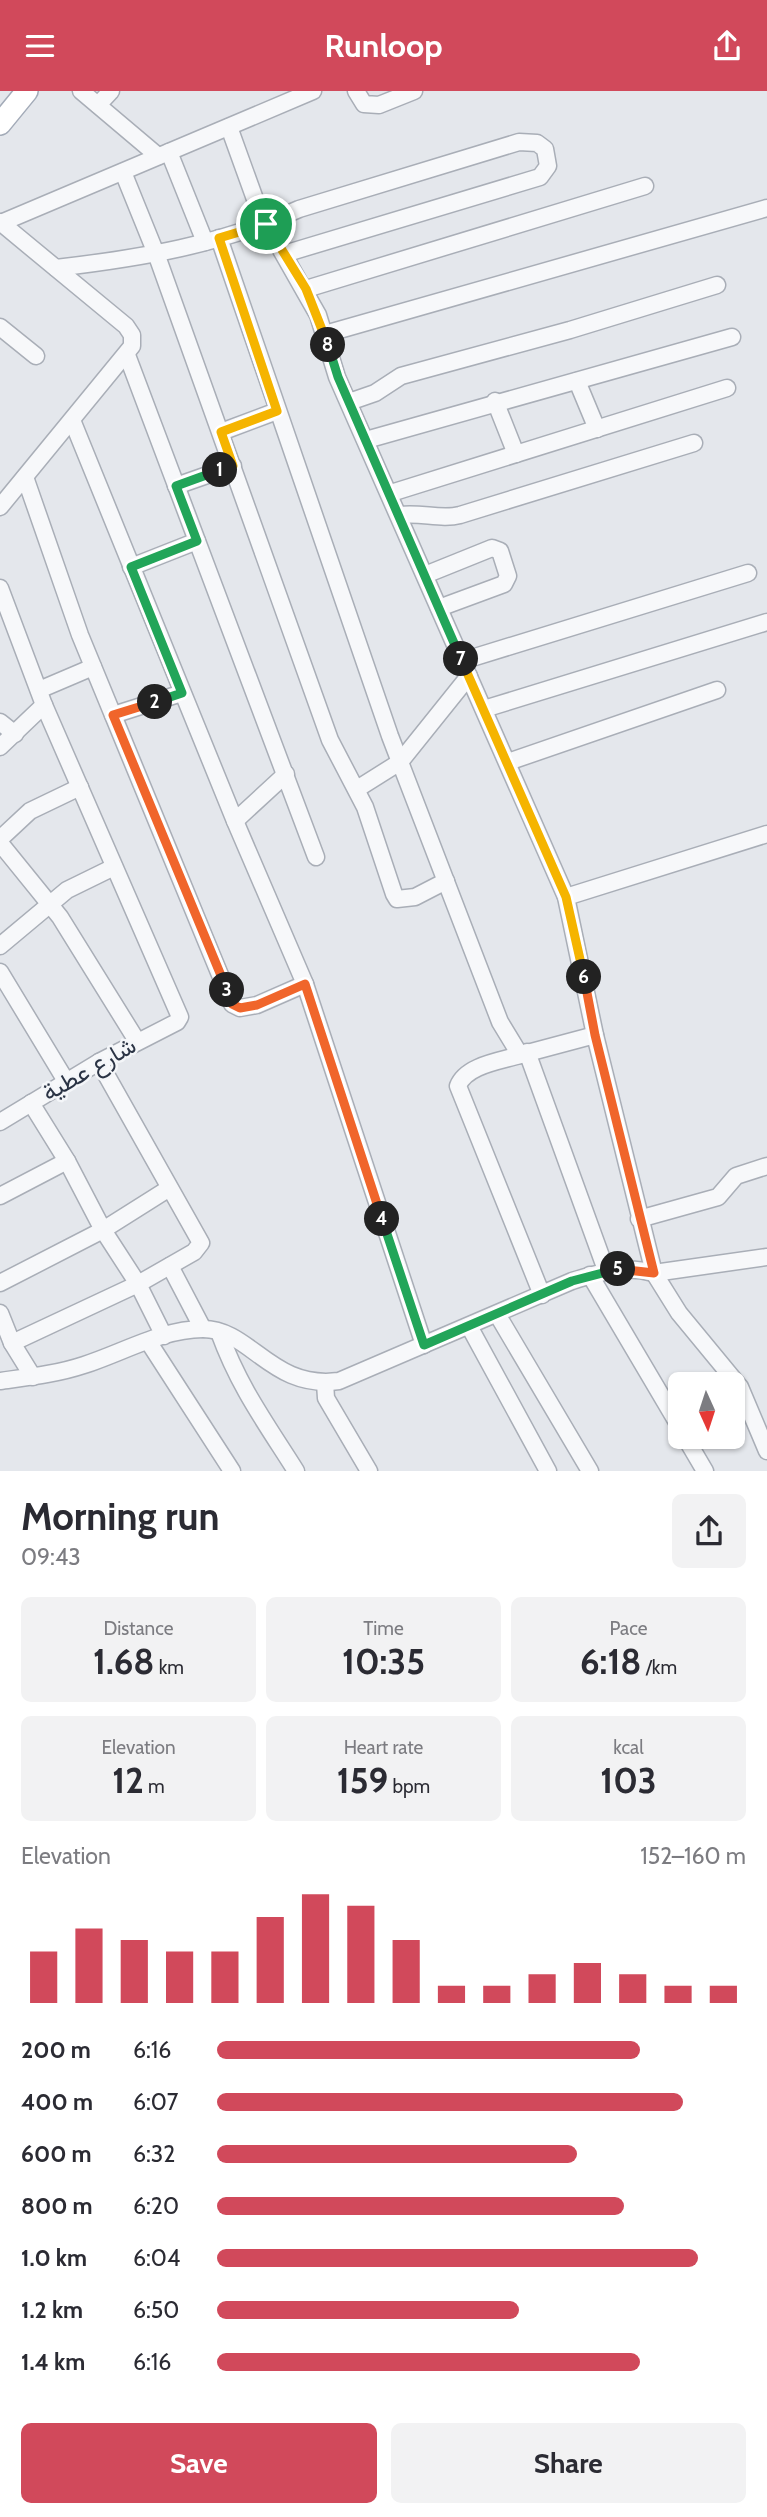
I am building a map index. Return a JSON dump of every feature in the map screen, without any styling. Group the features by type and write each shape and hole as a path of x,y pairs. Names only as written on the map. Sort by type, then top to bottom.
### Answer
{"main road":[{"path":"0,124 27,91"}],"street":[{"path":"80,91 163,154 212,240 277,411 400,762 500,1022 524,1053 598,1273 668,1405"},
{"path":"98,105 111,91"},
{"path":"0,507 132,346 132,335 126,325 1,223 229,127 291,95 313,91"},
{"path":"356,91 364,104 372,106 404,93"},
{"path":"229,127 266,224 306,289 326,334 338,377 349,403 391,493 566,897 595,1035 654,1273 679,1313 740,1387 767,1451"},
{"path":"56,268 157,256 266,224 299,209 519,142 537,143 545,149 548,166 540,177 284,254"},
{"path":"123,171 157,256 330,740 357,789 397,899 415,897 446,881"},
{"path":"306,289 645,186"},
{"path":"326,334 767,208"},
{"path":"349,403 379,390 401,376 570,330 717,285"},
{"path":"0,327 36,356"},
{"path":"366,440 495,401 732,337"},
{"path":"127,355 316,857"},
{"path":"577,381 597,429"},
{"path":"391,493 727,389"},
{"path":"495,401 516,454"},
{"path":"221,432 277,411"},
{"path":"72,420 234,821 305,984 424,1345"},
{"path":"400,515 460,515 694,443"},
{"path":"176,486 233,466"},
{"path":"25,477 93,667 232,1004 240,1008 257,1005 305,984"},
{"path":"131,567 197,541"},
{"path":"425,575 492,548 500,551 508,576 504,584 439,608"},
{"path":"357,789 400,762 465,669 748,573"},
{"path":"0,588 42,697 114,867 81,881 0,946"},
{"path":"484,709 767,622"},
{"path":"0,747 15,734 42,697 93,667"},
{"path":"509,762 717,690"},
{"path":"113,715 182,693"},
{"path":"0,722 15,734"},
{"path":"234,821 286,774"},
{"path":"80,787 30,811 0,841 50,904 137,1041"},
{"path":"566,897 767,834"},
{"name":"شارع عطية","path":"0,1122 99,1062 179,1019 179,1011 114,867"},
{"path":"0,972 66,1081"},
{"path":"542,1295 458,1086 465,1075 477,1069 524,1053 595,1035"},
{"path":"12,1343 138,1284 194,1252 201,1243 168,1189 99,1062"},
{"path":"31,1103 67,1161 103,1230 138,1284 164,1336"},
{"path":"0,1195 67,1161"},
{"path":"639,1219 718,1197 736,1176 767,1166"},
{"path":"0,1283 103,1230 168,1189"},
{"path":"0,1381 33,1377 87,1364 164,1336 202,1329 219,1332 282,1372 303,1380 325,1383 353,1376 598,1273 636,1268 654,1273 767,1257"},
{"path":"170,1266 202,1329"},
{"path":"0,1313 12,1343 33,1377"},
{"path":"497,1314 590,1471"},
{"path":"469,1326 548,1471"},
{"path":"219,1332 233,1372 296,1471"},
{"path":"148,1341 232,1471"},
{"path":"325,1383 326,1398 369,1471"},
{"path":"751,1408 767,1403"},
{"path":"692,1449 705,1471"}],"route":[{"path":"266,224 306,289 318,315 338,377 566,897 578,942 595,1035 654,1273 636,1268 606,1270 572,1281 424,1345 305,984 257,1005 237,1008 232,1004 113,715 182,693 131,567 197,541 176,486 233,466 221,432 277,411 219,238 266,224"}]}
